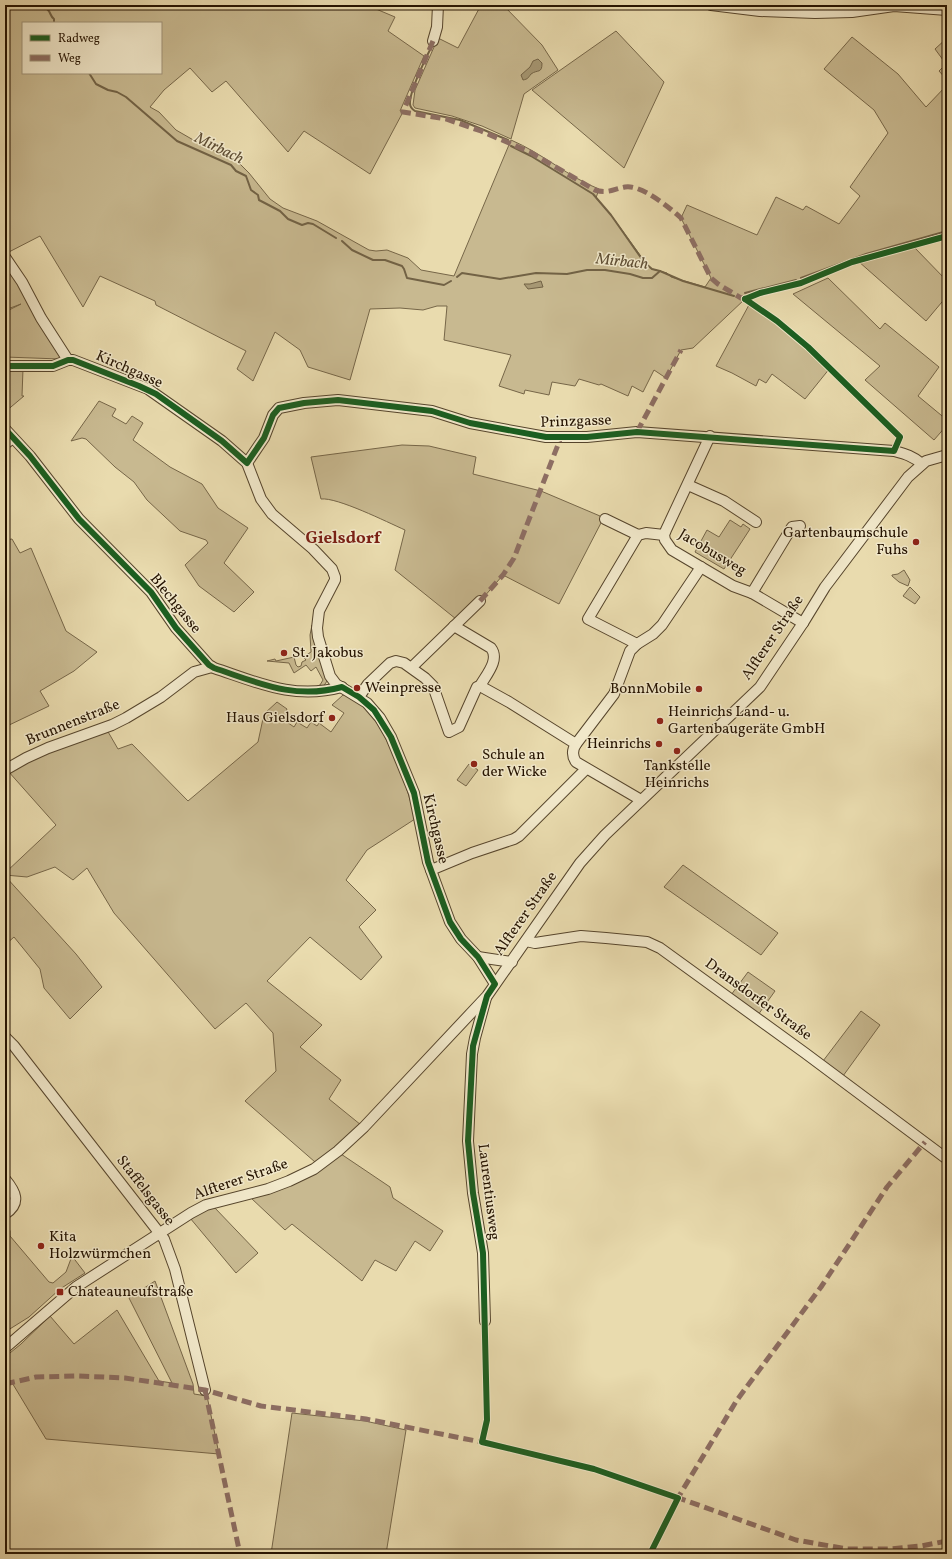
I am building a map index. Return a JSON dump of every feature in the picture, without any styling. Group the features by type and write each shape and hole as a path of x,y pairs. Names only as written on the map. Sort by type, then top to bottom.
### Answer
{"street":[{"path":"433,41 438,5"},
{"path":"711,5 760,11 815,13 852,12 894,6 947,10"},
{"path":"5,257 22,282 48,330 68,360 53,366 5,366"},
{"name":"Kirchgasse","path":"68,360 73,360 98,369 148,389 222,441 247,463 258,492 269,510 280,522 318,554 334,572 335,580 319,611 317,628 318,637 330,676 334,682 359,697 374,710 386,728 407,772 417,803 426,854 453,928 478,957 495,984"},
{"name":"Prinzgasse","path":"247,463 264,438 274,415 279,408 290,405 332,400 349,400 432,411 470,423 546,438 587,437 637,432 710,436 894,451 911,456 922,464"},
{"name":"Blechgasse","path":"5,430 9,441 33,460 71,510 114,556 151,592 176,628 212,667 287,691 317,692 342,687"},
{"name":"Jacobusweg","path":"710,436 664,536 665,540 670,548 701,567 733,586 752,593 803,623"},
{"path":"922,464 934,458 947,455"},
{"name":"Alfterer Straße","path":"5,1348 76,1287 191,1213 206,1205 268,1189 289,1181 314,1168 338,1151 364,1127 487,996 580,862 641,800 760,687 825,587 908,477 922,464"},
{"path":"688,485 724,501 756,522"},
{"path":"605,519 638,535 646,534 664,536"},
{"path":"752,593 792,527 800,526"},
{"path":"637,644 588,619 638,535"},
{"path":"641,800 576,762 573,756 574,748 614,694 626,658 630,651 637,644 653,634 662,626 701,567"},
{"path":"412,667 480,600"},
{"path":"359,697 368,684 390,662 400,662 412,667 433,686 449,732 459,727 474,692 477,687 480,686 494,660 494,652 491,648 454,626"},
{"name":"Brunnenstraße","path":"5,770 48,748 112,725 161,697 194,672 212,667"},
{"path":"480,686 509,702 576,744"},
{"path":"431,870 519,836 586,769"},
{"name":"Dransdorfer Straße","path":"526,941 535,943 581,936 647,942 660,948 805,1053 947,1159"},
{"path":"478,957 512,962"},
{"name":"Laurentiusweg","path":"485,1321 483,1253 473,1193 468,1141 472,1050 487,996"},
{"name":"Staffelsgasse","path":"5,1037 14,1046 164,1240 174,1269 205,1390"},
{"path":"5,1179 16,1194 15,1203 10,1211 5,1214"}],"shaded area":[{"path":"5,5 382,5 376,9 395,17 388,31 424,56 400,111 403,112 370,174 304,131 288,152 226,81 212,92 190,68 164,90 150,107 159,112 176,130 202,145 238,162 270,199 283,208 317,221 369,250 387,250 408,258 421,270 454,276 511,140 534,152 577,179 599,189 596,198 611,215 648,266 652,269 667,273 671,277 705,287 711,278 681,218 687,205 757,235 776,197 803,210 806,206 839,224 860,196 850,187 888,133 874,110 824,69 852,37 898,74 926,107 947,85 947,234 860,259 801,281 801,283 760,293 745,299 693,348 681,350 666,378 654,370 643,392 632,386 628,396 601,384 599,385 579,379 575,386 552,382 549,395 525,390 524,394 499,386 511,355 444,340 447,306 437,306 423,310 400,308 370,309 350,380 308,367 300,350 275,332 253,381 237,369 246,351 156,305 155,301 100,276 83,307 40,236 5,254"},
{"path":"481,5 503,5 542,45 558,70 524,94 511,139 482,126 452,116 415,108 413,105 415,90 438,38 458,48"},
{"path":"616,31 664,82 624,168 532,90"},
{"path":"947,38 947,65 942,70 947,75 947,80 939,71 946,64 935,49"},
{"path":"538,59 542,63 541,69 531,74 527,79 523,80 521,75 530,67 533,61"},
{"path":"914,247 947,281 947,296 926,321 858,261"},
{"path":"5,261 63,354 60,359 5,357 5,312 21,304 5,310"},
{"path":"828,278 880,329 885,323 939,367 918,396 947,420 947,425 934,440 865,380 880,366 793,294"},
{"path":"541,281 543,287 528,289 524,284 530,284"},
{"path":"750,303 789,331 830,368 805,399 772,374 766,383 759,379 756,386 716,366"},
{"path":"5,369 23,369 22,396 24,396 5,412"},
{"path":"99,401 116,409 112,416 126,424 132,416 143,423 133,440 170,467 202,484 218,508 248,528 224,563 254,592 234,612 199,586 185,565 208,543 206,540 180,531 147,500 134,482 115,467 86,439 82,438 71,441"},
{"path":"402,445 429,446 476,457 473,474 541,491 600,516 602,521 559,604 503,575 483,598 480,596 456,619 395,570 405,530 350,506 328,499 321,499 311,457"},
{"path":"730,520 741,527 743,524 750,529 724,569 695,552 707,530 719,537"},
{"path":"12,539 20,553 31,548 66,631 97,652 74,671 40,691 49,706 5,727 5,540"},
{"path":"904,570 910,580 908,586 899,582 892,576"},
{"path":"910,587 920,597 915,604 903,596"},
{"path":"312,625 327,681 323,687 315,687 320,685 323,680 316,667 311,671 306,665 294,673 289,663 267,661 275,659 276,661 294,657 296,665 298,667 301,666 302,662 306,660 303,657 311,652 310,635"},
{"path":"343,695 356,700 368,711 380,728 399,767 412,805 415,819 367,850 346,880 376,910 359,927 382,957 361,980 310,937 267,981 322,1025 300,1047 341,1080 329,1099 361,1125 327,1154 315,1162 245,1101 276,1071 273,1033 246,1003 215,1029 114,913 87,868 73,880 55,867 27,877 5,875 5,873 56,825 8,771 32,758 107,730 118,749 132,744 188,801 258,742 264,714 277,702 287,709 286,711 288,713 284,720 294,727 297,722 307,728 311,722 317,726 319,723 331,732 344,713 332,705"},
{"path":"469,764 478,770 466,786 457,780"},
{"path":"683,865 778,933 761,955 664,887"},
{"path":"5,876 76,954 102,987 70,1019 44,988 40,969 14,937 5,945"},
{"path":"748,972 775,991 758,1015 731,995"},
{"path":"861,1011 880,1025 843,1076 823,1061"},
{"path":"341,1154 390,1187 393,1198 443,1231 430,1251 415,1241 396,1271 375,1260 362,1281 292,1224 285,1230 251,1198"},
{"path":"214,1207 258,1253 236,1273 190,1218"},
{"path":"5,1222 10,1231 10,1236 49,1282 53,1283 66,1272 72,1256 85,1273 60,1289 29,1317 5,1332"},
{"path":"155,1281 193,1384 194,1394 207,1396 219,1454 46,1439 11,1381 5,1382 5,1357 50,1316 74,1344 117,1310 159,1381 172,1383 129,1298"},
{"path":"292,1413 365,1421 406,1430 386,1554 271,1554"}],"waterway":[{"name":"Mirbach","path":"42,5 42,7 49,11 54,19 54,22"},
{"path":"433,44 412,91 410,98 411,108 415,111 460,120 508,140"},
{"name":"Mirbach","path":"90,74 96,84 126,97 177,141 231,165 236,171 246,176 251,190 258,195 259,200 280,211 288,219 302,225 308,223 313,224 336,238"},
{"path":"511,146 531,156 593,194 611,215 644,262 652,269 660,271"},
{"name":"Mirbach","path":"801,278 866,254 947,231"},
{"name":"Mirbach","path":"342,241 352,250 373,260 385,260 402,266 407,278 444,285 451,281"},
{"name":"Mirbach","path":"457,277 462,273 500,279 536,273 567,274 587,270 605,270 630,274 643,278 652,278 660,271 683,281 734,296"},
{"name":"Mirbach","path":"745,293 796,280"}],"marked path":[{"path":"433,41 403,112 446,119 481,131 530,152 595,190 607,191 632,187 647,193 663,203 681,218 711,278 741,298 747,298"},
{"path":"637,432 681,350"},
{"path":"480,601 503,575 514,558 561,437"},
{"path":"676,1501 737,1400 821,1287 887,1187 925,1142"},
{"path":"5,1384 36,1377 78,1376 125,1378 205,1390 261,1406 366,1419 486,1443"},
{"path":"205,1390 240,1554"},
{"path":"676,1497 796,1540 847,1549 891,1549 921,1546 947,1541"}],"cycle path":[{"path":"745,299 760,293 801,283 852,262 947,236"},
{"path":"5,366 53,366 68,360 73,360 139,386 156,394 222,441 247,463 264,438 273,415 279,408 304,403 338,400 432,411 470,423 546,437 587,437 637,432 894,451 900,437 808,347 777,321 745,299"},
{"path":"5,429 30,456 79,519 151,592 176,628 209,665 262,684 292,691 325,691 342,687 359,697 374,710 391,737 414,793 428,862 450,922 461,939 478,957 495,984 487,996 473,1046 468,1141 473,1193 483,1253 487,1420 482,1442 594,1469 678,1498 650,1554"}],"place":[{"name":"Gartenbaumschule Fuhs","path":"916,542"},
{"name":"St. Jakobus","path":"284,653"},
{"name":"Weinpresse","path":"357,688"},
{"name":"BonnMobile","path":"699,689"},
{"name":"Haus Gielsdorf","path":"332,718"},
{"name":"Heinrichs Land- u. Gartenbaugeräte GmbH","path":"660,721"},
{"name":"Heinrichs","path":"659,744"},
{"name":"Tankstelle Heinrichs","path":"677,751"},
{"name":"Schule an der Wicke","path":"474,764"},
{"name":"Kita Holzwürmchen","path":"41,1246"},
{"name":"Chateauneufstraße","path":"60,1292"}],"district":[{"name":"Gielsdorf","path":"343,538"}]}
